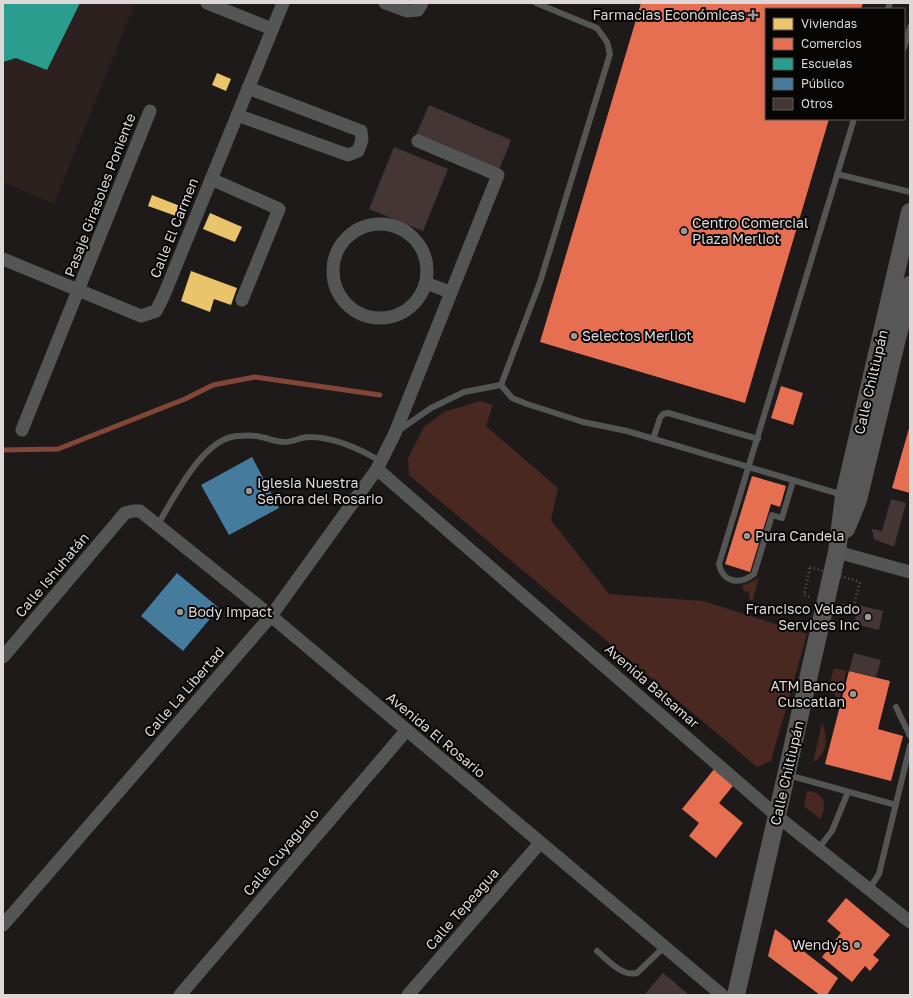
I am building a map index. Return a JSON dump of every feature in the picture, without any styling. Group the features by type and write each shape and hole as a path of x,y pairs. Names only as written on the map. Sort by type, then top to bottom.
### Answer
{"main road":[{"name":"Calle Chiltiupán","path":"736,995 837,552 844,496 910,213"},
{"name":"Calle Chiltiupán","path":"837,552 858,500 910,285"}],"street":[{"path":"207,3 272,29"},
{"name":"Calle El Carmen","path":"3,259 141,316 156,311 164,295 283,3"},
{"path":"385,3 406,11 418,10 422,3"},
{"path":"237,115 348,155 358,151 362,140 361,131 248,88"},
{"name":"Pasaje Girasoles Poniente","path":"22,430 80,290 150,111"},
{"name":"Calle La Libertad","path":"3,925 271,616 378,465 395,433 498,175 418,141"},
{"path":"211,179 279,209 242,300"},
{"path":"373,224 390,224 404,230 417,241 425,255 427,271 426,283 417,300 406,311 392,318 377,319 362,316 348,308 339,296 333,281 332,266 336,251 345,238 358,229 373,224"},
{"path":"426,283 450,292"},
{"name":"Avenida Balsamar","path":"378,465 777,816 910,922"},
{"name":"Avenida El Rosario","path":"125,513 140,511 158,524 271,616 722,995"},
{"name":"Calle Ishuhatán","path":"3,657 125,513"},
{"path":"837,552 910,572"},
{"name":"Calle Cuyagualo","path":"180,995 406,731"},
{"name":"Calle Tepeagua","path":"408,995 540,843"}],"lane":[{"path":"501,385 540,282 610,54 606,42 597,28 536,3"},
{"path":"905,44 910,27"},
{"path":"793,481 782,518 772,515 754,574 747,580 740,582 732,580 720,572 719,564 854,120"},
{"path":"837,174 910,192"},
{"path":"395,433 432,408 464,392 501,385"},
{"path":"501,385 512,398 527,404 583,422 653,439 844,496"},
{"path":"653,439 660,418 663,414 668,413 758,439"},
{"path":"158,524 192,470 215,445 235,436 255,435 274,442 287,442 309,437 331,440 362,450 378,465"},
{"path":"896,707 910,736"},
{"path":"869,889 879,874 910,746"},
{"path":"786,774 896,805"},
{"path":"818,849 832,832 848,792"},
{"path":"597,951 624,973 631,975 637,973 664,947"}],"path":[{"path":"810,567 860,582 853,608 842,605 843,599"}],"shaded area":[{"path":"3,3 135,3 54,204 3,182"},
{"path":"480,401 493,405 486,426 558,488 551,520 609,594 703,601 807,634 771,761 757,767 409,475 408,458 424,427 444,412"},
{"path":"759,578 753,600 750,600 748,591 744,592 742,586"},
{"path":"834,668 846,671 839,701 829,686"},
{"path":"822,723 826,739 824,750 822,755 813,762"},
{"path":"807,791 817,794 823,800 824,809 820,819 804,806"}],"building: Viviendas":[{"path":"217,73 231,79 226,91 212,85"},
{"path":"152,195 180,206 176,216 148,206"},
{"path":"210,213 242,227 235,242 203,229"},
{"path":"191,271 237,288 231,305 214,299 210,312 181,301"}],"building: Comercios":[{"name":"Centro Comercial Plaza Merliot","path":"641,3 863,3 861,8 765,8 765,120 829,120 745,403 540,342"},
{"path":"781,386 803,393 793,425 771,418"},
{"path":"910,425 910,493 892,488"},
{"name":"Pura Candela","path":"752,476 786,486 780,507 771,504 750,572 725,564"},
{"path":"849,671 890,681 878,729 903,736 891,781 825,764"},
{"path":"715,768 736,782 719,803 743,823 716,858 689,836 699,823 682,809"},
{"name":"Wendy's","path":"846,898 890,935 873,955 879,960 870,971 865,966 852,982 822,957 841,933 827,921"},
{"path":"775,929 838,978 827,995 820,995 768,956"}],"building: Escuelas":[{"path":"3,3 80,3 47,70 16,58 3,62"}],"building: Público":[{"path":"252,457 279,508 229,535 201,485"},
{"name":"Body Impact","path":"177,573 219,608 183,651 141,616"}],"building: Otros":[{"path":"429,105 511,140 499,170 416,135"},
{"path":"394,147 448,169 423,231 369,209"},
{"path":"891,499 906,503 894,547 874,539 872,529 882,531"},
{"name":"Francisco Velado Services Inc","path":"858,605 883,611 879,630 854,624"},
{"path":"854,653 881,660 876,677 849,671"},
{"path":"663,973 674,982 689,995 644,995"}],"waterway":[{"path":"3,450 58,449 185,399 213,385 255,377 380,395"}],"place":[{"name":"Farmacias Económicas","path":"753,15"},
{"name":"Centro Comercial Plaza Merliot","path":"684,231"},
{"name":"Selectos Merliot","path":"574,336"},
{"name":"Iglesia Nuestra Señora del Rosario","path":"249,491"},
{"name":"Pura Candela","path":"747,536"},
{"name":"Body Impact","path":"180,612"},
{"name":"Francisco Velado Services Inc","path":"868,617"},
{"name":"ATM Banco Cuscatlan","path":"853,694"},
{"name":"Wendy's","path":"857,945"}]}
